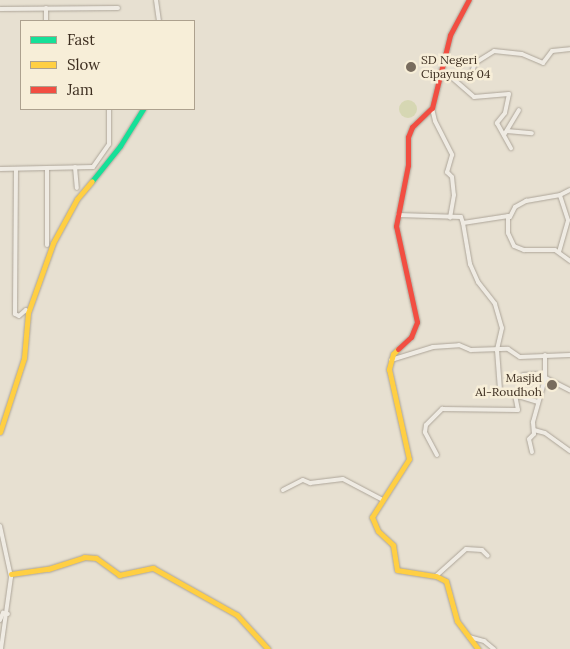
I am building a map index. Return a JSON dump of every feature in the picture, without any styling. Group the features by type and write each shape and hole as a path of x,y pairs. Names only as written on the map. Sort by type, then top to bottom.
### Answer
{"street":[{"path":"156,0 159,20"},
{"path":"469,0 453,26 432,108 408,136 408,165 398,215 397,241 417,318 413,334 391,360 394,403 410,456 407,464 374,510 373,520 378,531 393,544 396,569 436,576 446,581 455,617 478,649"},
{"path":"46,8 46,20"},
{"path":"0,9 118,8"},
{"path":"470,79 475,63 494,51 522,54 543,63 552,51 570,49"},
{"path":"441,73 450,76 474,97 508,94 505,114 497,123 512,148"},
{"path":"432,108 435,121 442,130 453,157 447,172 452,176 454,195 450,218"},
{"path":"89,168 108,147 108,110"},
{"path":"0,432 24,358 28,313 56,237 77,199 120,146 142,110"},
{"path":"504,135 519,110"},
{"path":"507,131 532,133"},
{"path":"75,167 77,188"},
{"path":"0,169 89,168"},
{"path":"89,168 94,177"},
{"path":"16,169 15,314 18,316 26,310 28,313"},
{"path":"47,169 47,245"},
{"path":"570,190 560,195 526,201 515,207 510,217 508,233 514,246 524,250 559,252 570,262"},
{"path":"559,252 568,220 560,195"},
{"path":"398,215 461,217 470,264 498,310 502,332 497,350 500,390"},
{"path":"463,223 490,216 510,217"},
{"path":"391,360 450,346 497,350 508,349 520,357 570,354"},
{"path":"532,452 529,439 534,430 538,402 545,376 545,355"},
{"path":"523,375 545,376 570,390"},
{"path":"437,455 425,432 426,424 442,410 518,410 515,395 538,402"},
{"path":"534,430 545,433 570,451"},
{"path":"283,490 303,480 310,483 343,479 381,500"},
{"path":"0,526 11,574 8,614 1,649"},
{"path":"436,576 466,549 482,550 488,556"},
{"path":"11,574 48,569 90,556 119,575 142,568 153,568 211,603 237,615 268,649"},
{"path":"0,618 3,613 8,614"},
{"path":"469,637 484,641 494,649"}],"green space":[{"path":"408,100 414,103 417,109 414,115 408,118 402,115 399,109 402,103"}],"traffic: fast":[{"path":"92,181 120,146 142,110"}],"traffic: slow":[{"path":"0,432 24,358 28,313 53,243 77,199 92,181"},
{"path":"398,349 393,354 389,369 409,459 372,517 378,531 393,545 397,570 436,576 446,581 457,621 478,649"},
{"path":"11,574 48,569 84,557 96,558 119,575 153,568 237,615 268,649"}],"traffic: jam":[{"path":"398,349 411,337 417,322 396,226 408,165 408,137 412,127 432,108 450,35 469,0"}],"place":[{"name":"SD Negeri Cipayung 04","path":"411,67"},
{"name":"Masjid Al-Roudhoh","path":"552,385"}]}
